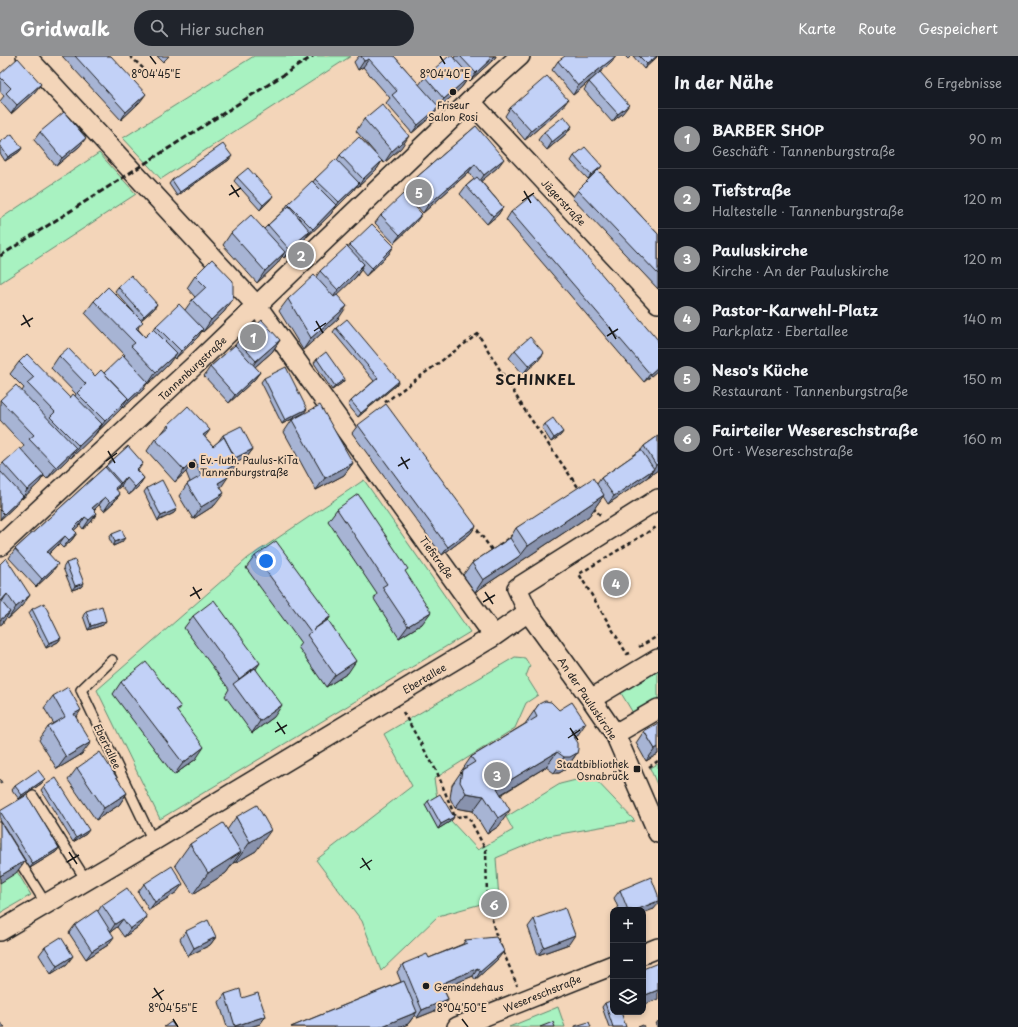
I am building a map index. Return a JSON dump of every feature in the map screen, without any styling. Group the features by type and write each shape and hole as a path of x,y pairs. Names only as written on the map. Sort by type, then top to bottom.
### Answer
{"street":[{"name":"Tiefstraße","path":"26,56 257,306 494,636"},
{"name":"Tannenburgstraße","path":"0,546 145,412 470,101 520,56"},
{"name":"Jägerstraße","path":"470,101 658,303"},
{"path":"528,612 517,588 658,499"},
{"name":"Ebertallee","path":"0,931 494,636 528,612"},
{"name":"An der Pauluskirche","path":"528,612 615,734 658,833"},
{"path":"591,699 658,659"},
{"path":"615,734 658,709"},
{"path":"646,953 658,948"},
{"name":"Wesereschstraße","path":"467,1025 523,1000 610,966"}],"lane":[{"name":"Ebertallee","path":"112,660 81,690 153,841"},
{"path":"33,796 86,880"},
{"path":"12,851 46,904"}],"path":[{"path":"130,56 146,71"},
{"path":"388,410 384,403 478,334 526,412 583,494"},
{"path":"573,493 579,489"},
{"path":"590,503 610,529"},
{"path":"468,518 492,550"},
{"path":"658,526 578,574 627,654 658,636"},
{"path":"487,553 515,534"},
{"path":"394,696 437,772 455,817 468,816 486,850 487,898 495,932 523,1000"}],"green space":[{"path":"254,56 351,56 161,179 123,138"},
{"path":"99,153 136,194 0,283 0,219"},
{"path":"364,480 470,632 160,819 97,690 248,558"},
{"path":"515,657 525,658 530,666 526,676 538,695 526,703 515,728 434,779 437,798 425,805 438,828 451,821 478,850 513,830 506,817 560,784 592,776 635,821 548,836 496,858 499,899 438,916 381,971 362,921 316,860 412,786 384,734"},
{"path":"658,671 658,699 633,713 621,693"},
{"path":"658,764 658,787 650,768"},
{"path":"0,843 31,895 0,913"},
{"path":"558,1007 565,1027 509,1027"}],"building":[{"path":"75,56 111,56 146,94 126,112"},
{"path":"361,56 394,56 439,107 418,125 392,95 397,91 369,59 364,61"},
{"path":"449,56 452,56 470,76 444,99 425,77"},
{"path":"460,56 494,56 476,73"},
{"path":"565,56 616,56 578,86 558,61"},
{"path":"639,56 657,56 647,64"},
{"path":"18,58 41,84 17,105 6,93 11,88 0,77 0,74"},
{"path":"600,72 629,105 618,114 589,82"},
{"path":"547,76 568,100 531,131 510,108"},
{"path":"382,104 409,136 392,151 364,119"},
{"path":"64,112 86,138 62,158 40,132"},
{"path":"564,116 572,126 552,142 544,132"},
{"path":"476,126 504,159 484,175 475,164 428,205 410,183"},
{"path":"12,134 22,148 8,157 0,145 0,142"},
{"path":"359,137 382,161 363,179 340,155"},
{"path":"223,144 232,156 180,192 172,180"},
{"path":"585,147 602,166 591,175 574,156"},
{"path":"336,159 359,183 339,202 315,179"},
{"path":"248,168 273,196 263,205 237,177"},
{"path":"598,170 658,234 658,274 578,190"},
{"path":"477,177 503,207 493,216 466,186"},
{"path":"312,181 336,205 313,229 288,204"},
{"path":"403,194 422,214 400,235 381,215"},
{"path":"533,194 658,340 658,367 650,374 511,212"},
{"path":"289,206 310,231 289,249 268,225"},
{"path":"251,215 285,252 265,271 231,233"},
{"path":"372,224 394,246 372,268 350,245"},
{"path":"347,246 364,264 338,290 320,271"},
{"path":"212,259 233,281 233,299 211,320 192,300 206,287 195,276"},
{"path":"131,275 157,304 144,316 118,287"},
{"path":"314,275 334,297 337,295 347,306 311,338 288,299"},
{"path":"108,287 143,322 136,328 145,337 153,329 177,353 156,372 131,346 135,343 94,301"},
{"path":"179,304 203,329 181,351 156,326"},
{"path":"347,319 399,381 361,413 351,401 378,378 336,328"},
{"path":"262,320 280,340 256,361 238,341"},
{"path":"530,337 544,353 529,366 515,350"},
{"path":"235,345 260,372 235,395 210,367"},
{"path":"68,348 95,376 101,370 128,398 105,421 77,393 86,384 59,356"},
{"path":"326,352 345,379 335,386 317,359"},
{"path":"27,354 70,398 73,394 102,424 79,446 50,417 55,412 27,383 34,377 19,362"},
{"path":"123,355 148,382 129,400 104,373"},
{"path":"286,367 307,409 285,420 264,378"},
{"path":"16,385 76,448 56,467 29,439 34,435 0,400"},
{"path":"386,404 476,526 448,547 358,425"},
{"path":"320,405 353,463 325,478 292,420"},
{"name":"Ev.-luth. Paulus-KiTa Tannenburgstraße","path":"188,406 210,430 203,435 213,446 224,437 238,463 224,471 228,477 218,483 224,493 201,507 187,484 201,476 195,460 184,470 155,439 170,426 168,425"},
{"path":"553,418 563,432 554,438 545,424"},
{"path":"241,426 253,449 235,458 223,435"},
{"path":"658,436 658,464 656,465 644,446"},
{"path":"128,446 143,463 136,470 144,478 135,487 126,477 121,483 106,466"},
{"path":"20,448 44,475 27,490 3,463"},
{"path":"641,450 654,469 614,496 601,478"},
{"path":"105,467 120,484 115,488 120,494 110,502 105,497 92,508 97,513 89,520 85,517 73,529 77,533 69,540 65,536 47,552 58,564 42,579 15,549"},
{"path":"0,471 23,496 4,514 0,510"},
{"path":"593,478 604,495 528,546 516,528"},
{"path":"162,480 177,509 161,516 147,488"},
{"path":"358,494 408,569 405,571 431,612 408,626 382,587 387,584 337,509"},
{"path":"122,530 125,538 115,542 112,534"},
{"path":"510,538 521,555 483,580 472,563"},
{"path":"276,541 331,616 313,630 328,620 356,661 335,675 307,635 311,632 255,556"},
{"path":"6,558 30,595 16,607 7,594 1,601 10,612 0,620 0,564"},
{"path":"75,560 84,583 75,586 66,563"},
{"path":"214,600 260,663 239,679 193,616"},
{"path":"44,603 61,638 49,643 32,609"},
{"path":"102,606 106,621 91,626 86,611"},
{"path":"146,662 181,707 176,710 204,747 183,763 121,682"},
{"path":"255,668 282,705 260,721 233,684"},
{"path":"68,687 81,710 74,714 91,742 66,757 48,727 65,717 53,696"},
{"path":"545,701 551,702 559,710 572,702 586,723 571,732 578,743 577,753 570,757 564,757 557,752 497,788 510,810 498,818 484,796 466,793 460,782 462,770 475,762 471,757 537,717 534,711 539,704"},
{"path":"658,723 658,747 655,749 644,731"},
{"path":"100,752 127,793 104,808 77,768"},
{"path":"38,770 45,779 22,795 15,786"},
{"path":"56,778 89,830 76,838 44,786"},
{"path":"440,794 454,817 441,824 428,801"},
{"path":"27,795 59,848 33,864 0,811"},
{"path":"257,805 271,830 250,842 236,817"},
{"path":"0,821 25,861 0,876"},
{"path":"223,823 241,852 208,873 190,844"},
{"path":"172,866 183,884 155,902 144,884"},
{"path":"651,877 658,895 658,901 643,907 627,907 620,890"},
{"path":"127,888 147,917 130,929 123,919 115,924 102,905"},
{"path":"500,895 502,902 494,904 492,898"},
{"path":"565,908 575,935 544,947 534,919"},
{"path":"97,910 114,937 92,951 75,925"},
{"path":"208,920 216,937 194,948 186,931"},
{"path":"61,937 73,956 57,966 45,947"},
{"name":"Gemeindehaus","path":"496,937 504,951 480,972 478,968 441,984 448,999 422,1010 403,964 427,954 429,958 467,943 465,940"},
{"path":"658,963 658,990 646,995 646,979 646,968"},
{"path":"404,981 417,1012 380,1027 291,1027"},
{"path":"240,989 242,998 258,993 266,1016 235,1026 225,994"},
{"path":"610,1001 610,1015 622,1015 626,1027 613,1027 605,1003"},
{"path":"171,1022 175,1027 164,1027"},
{"path":"553,1022 555,1027 540,1027"},
{"path":"589,1022 591,1027 575,1027 575,1026"}],"railway":[{"path":"0,256 313,56"}],"place":[{"name":"Friseur Salon Rosi","path":"453,92"},
{"name":"Neso's Küche","path":"419,192"},
{"name":"Tiefstraße","path":"301,255"},
{"name":"BARBER SHOP","path":"253,337"},
{"name":"Ev.-luth. Paulus-KiTa Tannenburgstraße","path":"192,465"},
{"name":"Pastor-Karwehl-Platz","path":"616,583"},
{"name":"Stadtbibliothek Osnabrück","path":"637,769"},
{"name":"Pauluskirche","path":"497,775"},
{"name":"Fairteiler Wesereschstraße","path":"494,904"},
{"name":"Gemeindehaus","path":"426,986"}],"district":[{"name":"SCHINKEL","path":"536,379"}]}
